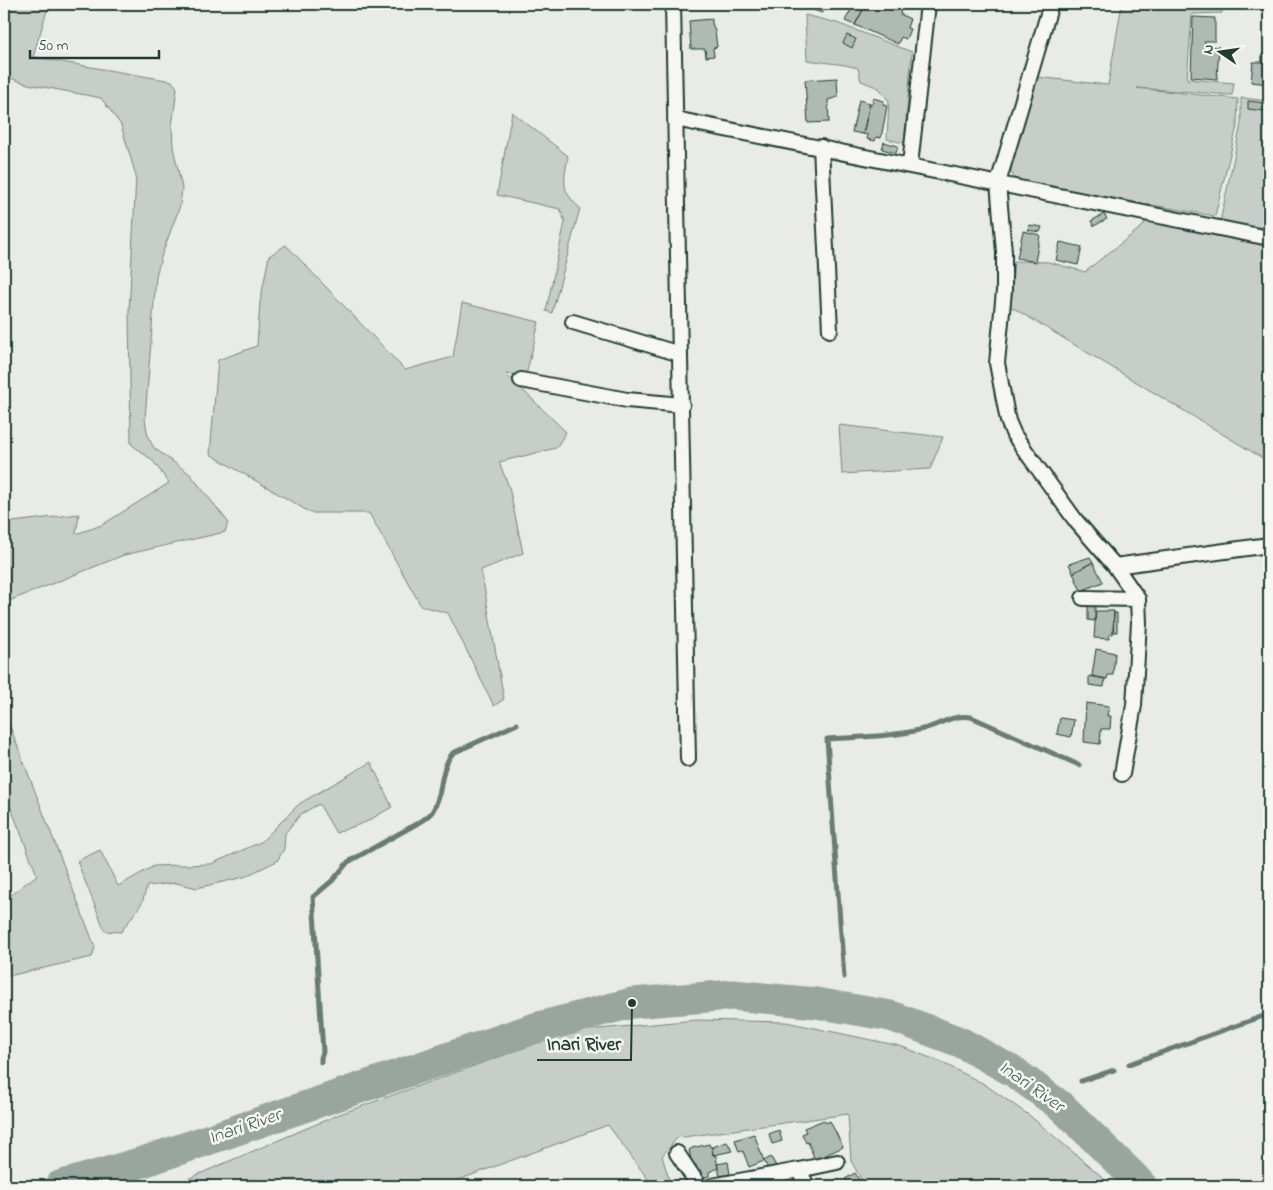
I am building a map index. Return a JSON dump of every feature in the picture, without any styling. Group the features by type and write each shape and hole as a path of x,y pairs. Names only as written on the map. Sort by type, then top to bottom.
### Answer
{"street":[{"path":"672,4 682,405 688,759"},
{"path":"910,165 928,4"},
{"path":"1051,4 998,183 1004,252 1004,291 997,363 1008,421 1014,435 1076,521 1115,566 1138,599 1134,705 1122,774"},
{"path":"675,119 1269,238"},
{"path":"822,147 830,330"},
{"path":"573,322 680,354"},
{"path":"521,380 627,400 682,405"},
{"path":"1115,566 1269,545"},
{"path":"1083,598 1138,599"},
{"path":"677,1153 699,1186"},
{"path":"712,1186 837,1162"},
{"path":"799,1170 807,1186"}],"shaded area":[{"path":"4,4 49,4 33,57 172,81 177,88 172,127 173,147 182,188 180,206 156,276 145,419 148,437 154,448 190,474 228,522 225,532 124,555 4,603 4,523 79,514 76,534 102,525 169,483 153,461 131,444 129,312 136,176 121,125 101,98 28,84 4,76"},
{"path":"1122,4 1222,4 1222,13 1192,14 1187,79 1234,83 1232,95 1137,88 1238,99 1237,126 1215,216 1016,181 1011,172 1011,165 1037,77 1108,85"},
{"path":"805,15 837,23 912,52 904,143 887,139 889,101 879,88 861,81 858,68 807,60"},
{"path":"1241,98 1269,101 1269,232 1220,222 1241,124"},
{"path":"512,112 568,156 565,172 566,191 580,208 552,313 546,311 565,222 560,209 497,195"},
{"path":"1147,219 1269,245 1269,462 1010,306 1014,261 1048,262 1086,272 1143,226"},
{"path":"286,245 405,370 453,357 462,303 539,322 526,375 506,374 566,432 556,448 499,462 509,487 523,553 481,570 504,699 494,706 448,613 421,606 369,513 311,513 210,454 218,360 257,346 260,302 269,256"},
{"path":"839,425 943,437 930,469 842,474"},
{"path":"4,711 95,947 92,957 4,977 4,900 37,875 4,790"},
{"path":"371,762 392,807 366,822 336,833 319,804 301,814 285,833 284,849 277,861 244,877 197,888 176,883 147,886 142,903 121,932 105,931 77,861 100,850 118,886 154,866 211,864 261,842 299,804"},
{"path":"696,1020 786,1022 900,1046 941,1062 984,1084 1030,1116 1100,1175 1109,1186 865,1186 851,1161 848,1114 677,1138 662,1156 671,1186 653,1186 608,1125 458,1180 459,1186 171,1186 340,1114 538,1043 588,1030"}],"building":[{"path":"806,4 825,4 822,13 805,7"},
{"path":"854,4 866,4 855,25 845,21"},
{"path":"866,4 890,4 901,9 900,14 910,19 907,28 910,29 906,39 901,37 898,44 855,25"},
{"path":"1268,15 1269,47 1266,47"},
{"path":"1193,17 1215,18 1215,41 1205,41 1204,46 1219,47 1217,79 1191,77"},
{"path":"712,19 717,47 713,48 714,56 706,57 705,49 691,49 689,21"},
{"path":"847,35 856,39 852,48 843,43"},
{"path":"1262,54 1269,54 1269,84 1251,82 1253,62 1262,62"},
{"path":"837,78 838,97 828,100 829,122 808,123 805,80"},
{"path":"873,98 884,101 883,105 887,106 881,138 876,137 875,141 867,139 868,135 863,134 870,103 872,104"},
{"path":"859,100 870,103 863,134 852,132"},
{"path":"1248,101 1265,103 1265,111 1248,109"},
{"path":"884,142 898,146 896,153 882,149"},
{"path":"1104,214 1107,219 1094,226 1091,221"},
{"path":"1029,225 1042,227 1040,232 1028,230"},
{"path":"1023,231 1040,235 1035,262 1017,258"},
{"path":"1060,242 1082,247 1078,265 1056,260"},
{"path":"1090,557 1093,562 1073,573 1069,564"},
{"path":"1093,562 1103,582 1081,591 1073,573"},
{"path":"1088,605 1095,606 1095,621 1088,620"},
{"path":"1096,611 1114,611 1113,634 1109,635 1109,639 1094,638"},
{"path":"1114,613 1117,613 1117,632 1113,632"},
{"path":"1096,649 1115,653 1113,675 1108,675 1107,679 1092,676"},
{"path":"1089,676 1105,679 1104,687 1089,685"},
{"path":"1086,703 1109,706 1107,716 1111,716 1110,729 1101,729 1100,744 1084,742"},
{"path":"1060,718 1074,720 1071,737 1057,734"},
{"path":"824,1120 826,1123 830,1121 843,1147 815,1160 808,1142 806,1143 802,1134 806,1132 804,1128"},
{"path":"779,1130 782,1141 772,1144 769,1134"},
{"path":"754,1134 764,1161 749,1167 743,1151 739,1152 735,1140"},
{"path":"727,1142 733,1151 713,1155 712,1147"},
{"path":"709,1144 712,1147 713,1155 716,1156 718,1168 709,1172 709,1176 703,1178 701,1171 697,1171 696,1165 692,1164 689,1150"},
{"path":"771,1157 777,1168 769,1170 764,1161"},
{"path":"728,1162 730,1174 720,1176 717,1164"},
{"path":"855,1173 861,1183 856,1186 849,1186 845,1179"},
{"path":"837,1179 840,1186 822,1186"}],"waterway":[{"path":"844,977 827,739 899,734 965,716 1079,765"},
{"path":"321,1062 323,1052 313,897 333,880 348,862 420,822 431,813 436,805 445,767 453,753 517,724"},
{"name":"Inari River","path":"60,1186 143,1162 535,1028 632,1003 733,995 816,1003 891,1016 960,1042 1014,1072 1062,1107 1142,1186"},
{"path":"1129,1064 1269,1014"},
{"path":"1081,1081 1114,1070"}],"place":[{"name":"Inari River","path":"632,1003"}]}
